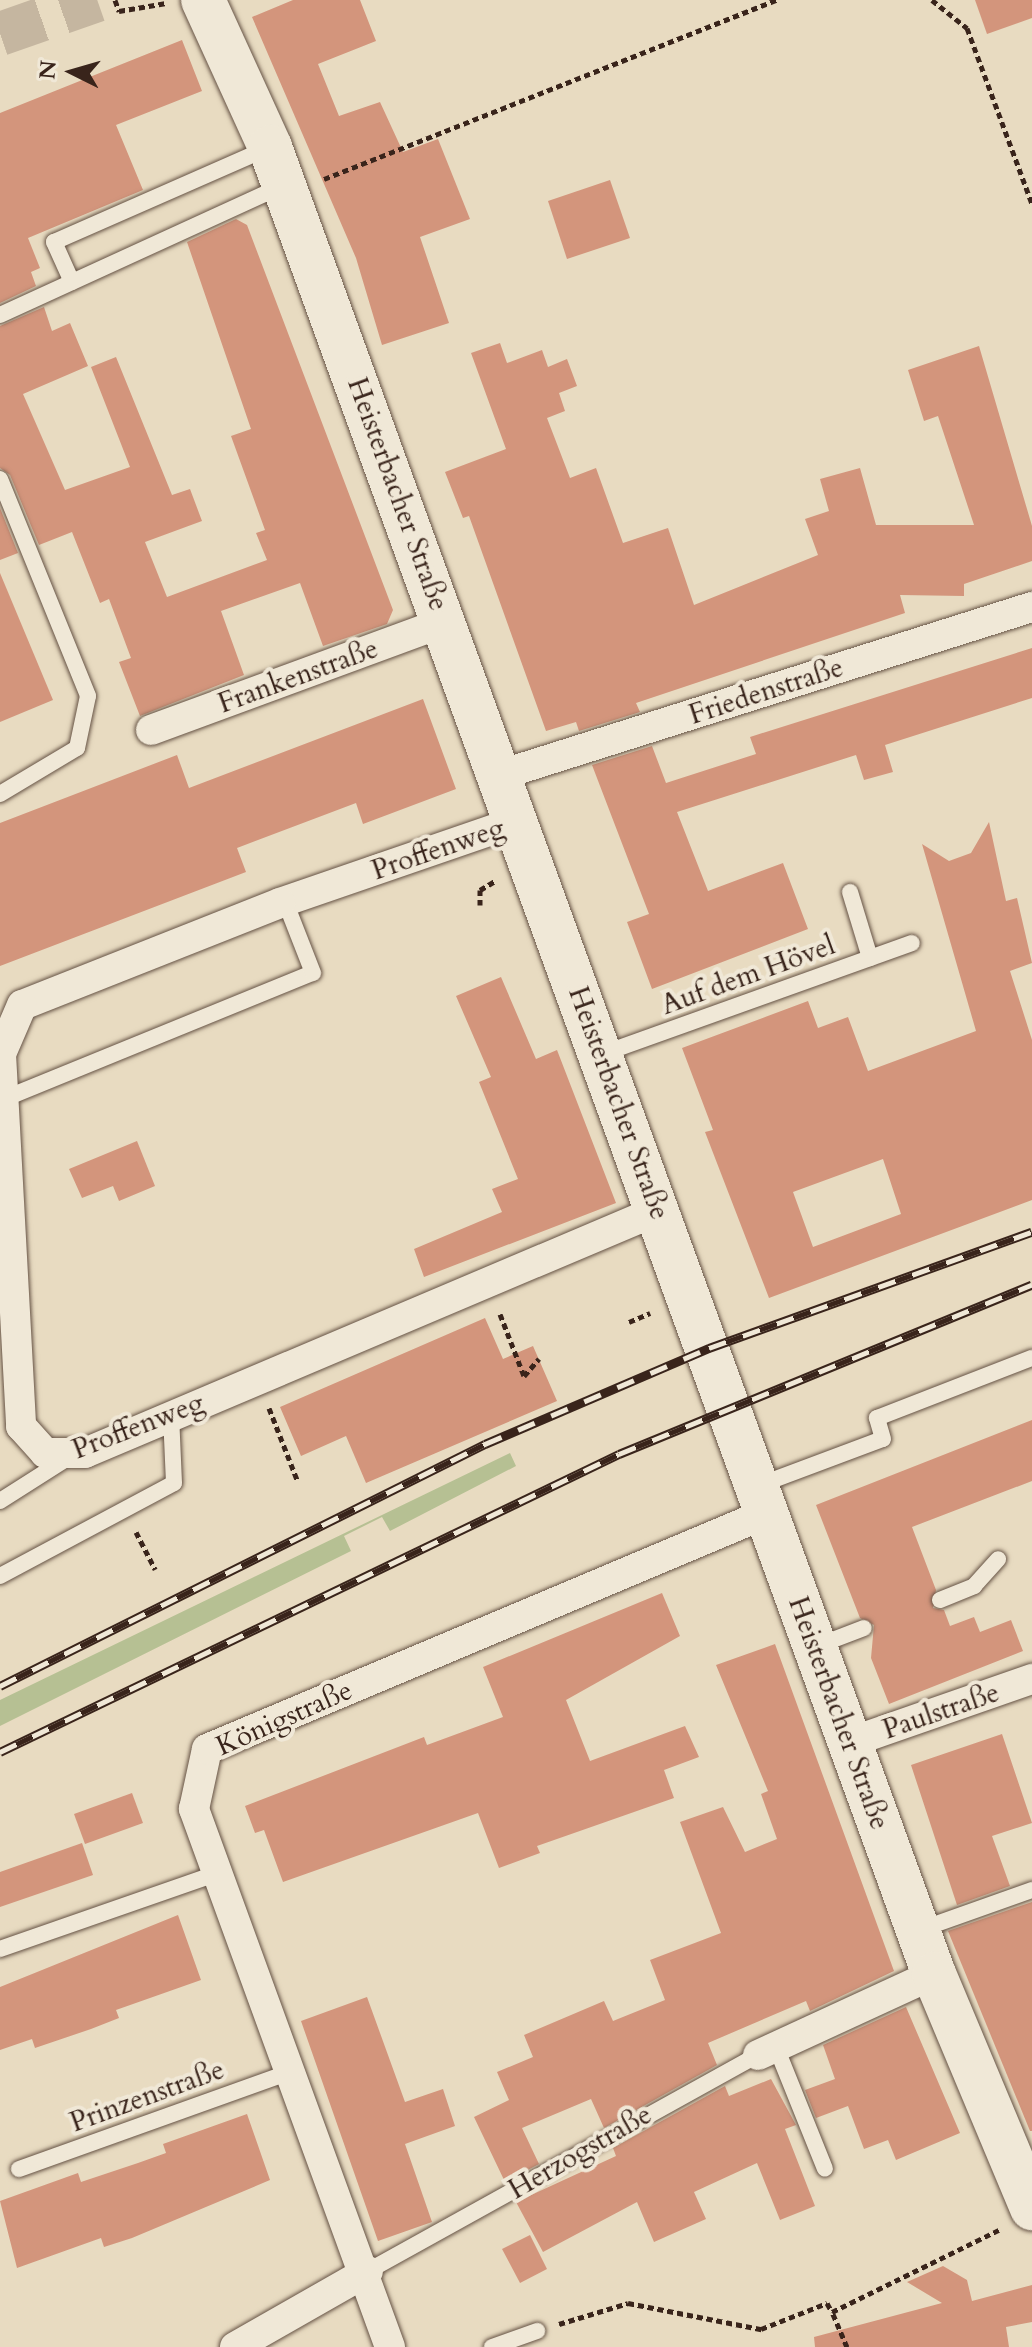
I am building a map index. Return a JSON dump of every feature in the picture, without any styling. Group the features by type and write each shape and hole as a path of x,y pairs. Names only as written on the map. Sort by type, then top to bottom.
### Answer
{"street":[{"name":"Heisterbacher Straße","path":"183,2 280,175 659,1210 934,1974 1018,2218"},
{"name":"Friedenstraße","path":"500,775 1032,607"},
{"name":"Frankenstraße","path":"151,730 445,622"},
{"name":"Proffenweg","path":"518,821 285,901 42,992 22,1005 4,1031 3,1085 16,1410 34,1446 70,1456 258,1379 487,1279 659,1210"},
{"name":"Königstraße","path":"390,2347 368,2271 194,1809 207,1749 761,1500"},
{"name":"Paulstraße","path":"851,1742 1032,1679"},
{"name":"Herzogstraße","path":"767,2051 934,1974"},
{"name":"Herzogstraße","path":"235,2347 368,2271"}],"lane":[{"path":"72,282 54,242 280,175"},
{"path":"0,315 72,282 280,175"},
{"path":"0,479 88,696 77,748 0,794"},
{"path":"850,892 870,958"},
{"path":"3,1085 313,973 285,901"},
{"name":"Auf dem Hövel","path":"601,1055 912,943"},
{"path":"761,1500 883,1439 877,1418 1032,1358"},
{"path":"0,1576 174,1483 171,1415"},
{"path":"0,1501 70,1456"},
{"path":"940,1600 974,1586 998,1559"},
{"path":"815,1647 864,1628"},
{"path":"0,1949 218,1873"},
{"path":"918,1930 1032,1890"},
{"path":"767,2051 825,2169"},
{"name":"Herzogstraße","path":"368,2271 767,2051"},
{"name":"Prinzenstraße","path":"19,2169 293,2071"},
{"path":"492,2347 537,2331"}],"path":[{"path":"115,0 119,11 183,2"},
{"path":"280,175 777,0"},
{"path":"932,0 967,28 1032,204"},
{"path":"487,1279 524,1376 539,1359"},
{"path":"258,1379 298,1482"},
{"path":"124,1510 155,1569"},
{"path":"832,2312 1018,2218"},
{"path":"537,2331 628,2303 761,2329 827,2303 847,2347"}],"green space":[{"path":"510,1453 516,1466 390,1531 382,1517 344,1536 351,1551 0,1726 0,1700"}],"building":[{"path":"293,0 360,0 376,41 318,64 339,116 380,102 403,152 438,139 470,219 420,237 449,323 382,345 356,258 252,17"},
{"path":"975,0 1032,0 1032,18 987,34"},
{"path":"182,40 202,91 116,125 143,190 28,238 40,268 31,272 36,286 0,303 0,113"},
{"path":"610,180 630,238 567,259 548,201"},
{"path":"236,219 247,225 393,610 387,624 323,646 300,583 221,611 244,675 140,716 119,662 131,658 109,599 100,603 72,532 39,545 10,475 0,468 0,326 44,307 52,331 70,323 88,366 23,394 65,490 130,467 91,367 116,357 172,495 190,489 202,521 145,542 167,597 267,560 256,533 265,530 231,436 251,429 187,242"},
{"path":"500,343 507,363 542,350 548,367 567,359 577,386 559,393 565,411 547,418 570,478 596,468 623,543 668,528 694,605 818,555 805,519 829,511 820,479 860,468 876,525 974,525 938,416 924,421 908,370 979,346 1032,526 1032,561 964,584 964,596 900,595 905,613 636,703 640,712 579,731 576,722 546,731 469,516 463,518 445,472 506,449 471,353"},
{"path":"0,508 18,553 0,560"},
{"path":"0,573 53,700 0,722"},
{"path":"1032,648 1032,698 885,745 893,772 864,780 856,755 677,812 708,891 783,863 808,929 652,989 627,922 649,914 592,765 652,746 666,783 756,754 750,737"},
{"path":"423,699 456,789 363,824 356,803 237,848 246,872 0,966 0,823 177,755 189,788"},
{"path":"989,822 1006,901 1017,898 1032,963 1010,971 1032,1040 1032,1200 769,1298 705,1132 713,1130 682,1048 808,1001 818,1028 848,1017 868,1071 976,1031 922,844 949,861 971,853","holes":["883,1159 901,1214 813,1247 793,1192"]},
{"path":"501,977 536,1059 557,1050 616,1203 424,1277 414,1249 502,1212 492,1189 518,1179 479,1082 491,1077 456,996"},
{"path":"137,1141 155,1186 119,1201 113,1186 82,1198 69,1169"},
{"path":"485,1318 503,1359 533,1346 557,1401 366,1483 346,1436 301,1456 280,1407"},
{"path":"1032,1420 1032,1481 912,1527 936,1590 933,1608 944,1610 950,1626 974,1617 980,1632 1011,1620 1023,1651 889,1704 871,1658 874,1625 860,1618 816,1505"},
{"path":"662,1593 680,1636 566,1700 590,1761 685,1726 699,1757 664,1770 674,1798 537,1846 540,1853 499,1868 478,1813 283,1882 264,1830 255,1833 245,1806 424,1737 427,1745 503,1717 483,1667"},
{"path":"775,1644 894,1971 810,2011 806,2001 708,2043 717,2065 604,2128 591,2099 522,2128 539,2164 505,2182 474,2117 509,2100 497,2072 533,2057 524,2035 604,2001 613,2021 665,2000 650,1960 721,1933 680,1822 723,1807 745,1852 777,1839 761,1794 768,1791 716,1665"},
{"path":"1002,1734 1032,1823 992,1836 1010,1886 957,1905 911,1765"},
{"path":"132,1793 143,1823 85,1844 74,1814"},
{"path":"82,1843 93,1875 0,1907 0,1872"},
{"path":"1032,1902 1032,2131 1030,2131 948,1931"},
{"path":"178,1915 201,1980 116,2010 119,2018 91,2029 35,2048 32,2039 0,2050 0,1987"},
{"path":"367,1997 405,2102 443,2089 455,2126 405,2144 432,2222 378,2241 301,2021"},
{"path":"906,2007 960,2133 896,2160 888,2140 864,2149 848,2106 816,2118 805,2090 835,2079 823,2045"},
{"path":"771,2079 796,2125 785,2129 815,2206 780,2220 757,2163 694,2192 706,2219 654,2242 637,2202 543,2252 516,2202 616,2156 613,2148 725,2086 729,2096"},
{"path":"247,2114 270,2180 132,2238 104,2247 101,2238 17,2268 0,2201 78,2173 81,2182 138,2163 166,2153 163,2144"},
{"path":"530,2235 547,2269 520,2283 502,2249"},
{"path":"943,2266 967,2280 972,2301 1032,2285 1032,2322 1006,2327 1009,2347 815,2347 814,2337 942,2303 907,2282"}],"tunnel":[{"path":"0,34 97,0"}],"railway":[{"path":"0,1686 485,1444 709,1348 1032,1232"},
{"path":"0,1752 619,1454 1032,1285"}]}
